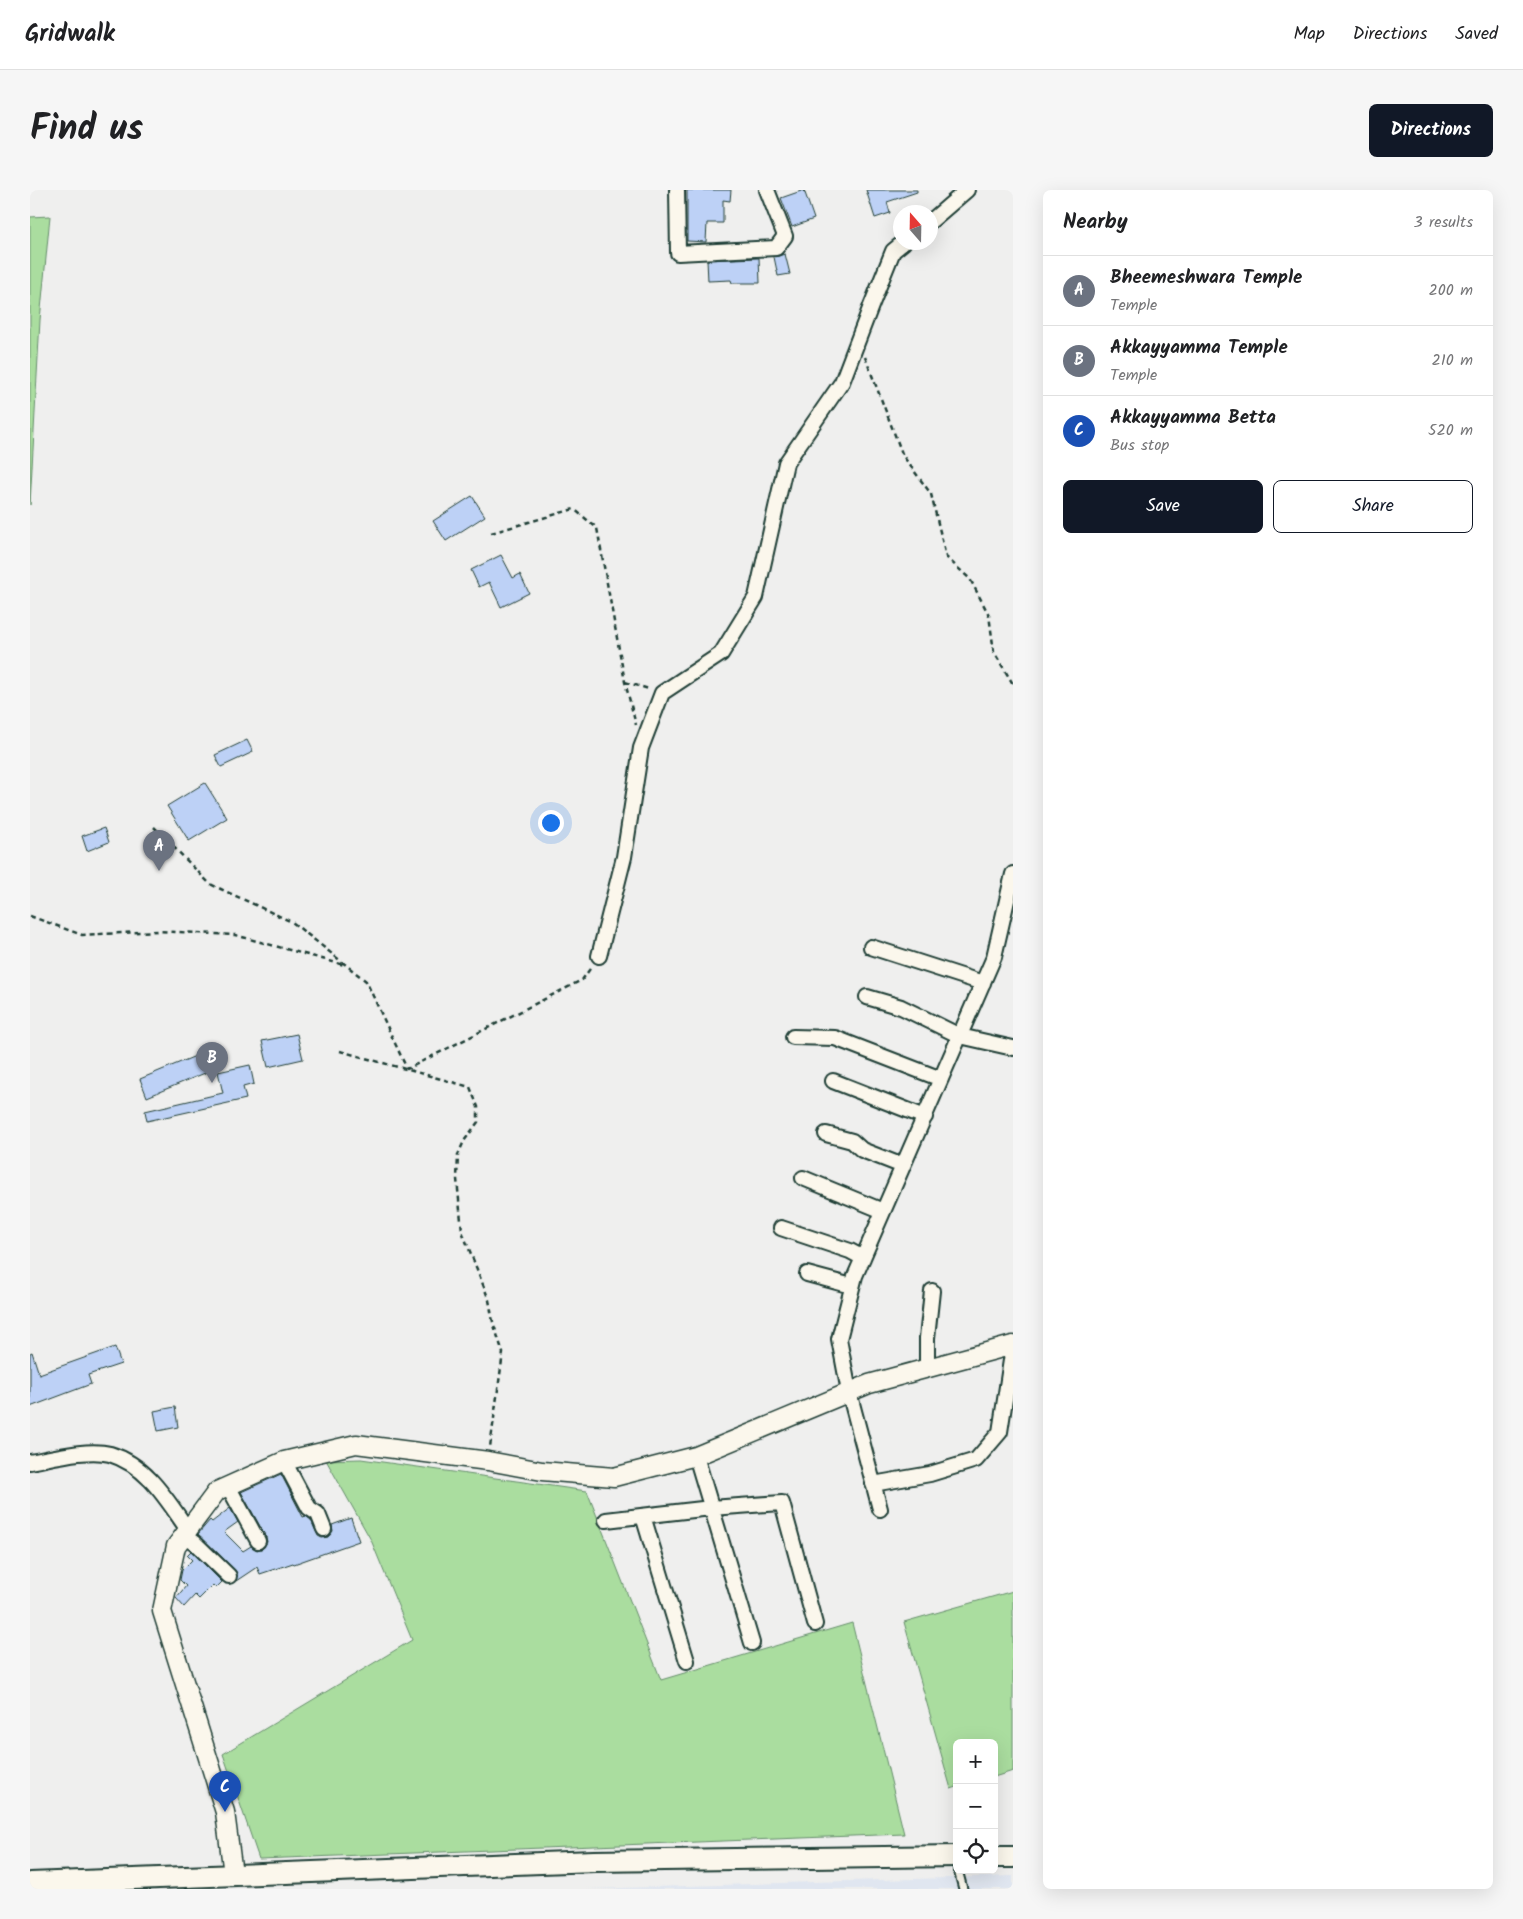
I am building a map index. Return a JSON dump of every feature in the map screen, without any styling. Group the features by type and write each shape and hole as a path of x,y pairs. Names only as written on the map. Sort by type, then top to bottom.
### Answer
{"main road":[{"path":"998,1857 1013,1857"},
{"path":"30,1883 594,1861 953,1862"}],"street":[{"path":"678,190 678,252 776,248 785,236 767,190"},
{"path":"938,214 967,190"},
{"path":"599,956 624,857 642,748 662,693 721,654 756,597 786,463 842,382 858,338 895,250"},
{"path":"880,1509 849,1392 839,1339 852,1286 863,1258 994,957 1013,874"},
{"path":"871,947 983,983"},
{"path":"868,997 901,1007 960,1036 1013,1048"},
{"path":"793,1037 835,1038 941,1079"},
{"path":"833,1081 925,1117"},
{"path":"826,1134 852,1142 862,1150 903,1166"},
{"path":"803,1178 883,1211"},
{"path":"782,1228 863,1258"},
{"path":"807,1274 852,1286"},
{"path":"927,1368 927,1338 932,1291"},
{"path":"233,1874 225,1812 162,1611 176,1546 218,1491 284,1461 356,1444 488,1461 542,1471 614,1477 696,1456 869,1384 1013,1346 1000,1432 976,1460 930,1474 873,1484"},
{"path":"30,1462 77,1453 109,1454 132,1464 157,1486 186,1533 229,1576"},
{"path":"696,1456 752,1643"},
{"path":"284,1461 310,1508 318,1514 324,1529"},
{"path":"228,1486 258,1541"},
{"path":"606,1520 712,1508 782,1503 815,1624"},
{"path":"643,1516 686,1662"}],"lane":[{"path":"959,1874 963,1889"}],"path":[{"path":"858,338 903,456 931,494 946,557 970,579 978,594 989,616 994,652 1013,684"},
{"path":"491,533 574,509 597,528 625,682 642,748"},
{"path":"625,682 662,693"},
{"path":"154,827 210,884 292,922 366,981 407,1069"},
{"path":"30,916 82,935 158,932 235,935 346,965"},
{"path":"407,1069 582,980 599,956"},
{"path":"340,1051 470,1087 478,1107 478,1122 464,1141 458,1155 457,1179 462,1231 490,1300 493,1322 503,1353 488,1461"}],"shaded area":[{"path":"1013,1876 1013,1889 587,1889"}],"green space":[{"path":"50,216 40,320 30,505 30,217"},
{"path":"361,1459 587,1491 661,1680 852,1623 904,1834 259,1859 223,1754 412,1640 371,1540 326,1460"},
{"path":"1013,1591 1013,1771 998,1776 998,1739 953,1739 953,1788 951,1789 904,1622"}],"building":[{"path":"687,190 731,190 730,201 723,200 723,223 707,223 706,242 687,241"},
{"path":"804,190 814,219 792,227 781,198"},
{"path":"866,190 917,190 917,192 887,202 890,213 875,218"},
{"path":"785,254 790,274 778,276 774,257"},
{"path":"759,258 760,283 732,283 731,280 708,281 707,260"},
{"path":"472,496 485,516 446,541 433,521"},
{"path":"501,555 513,578 520,574 529,593 501,607 489,582 479,587 471,570"},
{"path":"247,740 253,752 221,767 215,755"},
{"path":"205,783 227,818 189,841 167,806"},
{"path":"104,828 109,842 87,851 82,836"},
{"path":"297,1034 303,1059 268,1067 262,1041"},
{"path":"210,1050 217,1068 147,1097 140,1079"},
{"path":"250,1065 254,1084 243,1087 246,1099 147,1121 145,1111 223,1093 218,1072"},
{"path":"115,1347 121,1364 88,1375 91,1384 30,1407 30,1353 32,1352 39,1374"},
{"path":"175,1407 178,1427 158,1431 154,1411"},
{"path":"281,1474 303,1517 306,1516 311,1520 318,1536 322,1538 328,1537 333,1531 332,1525 351,1518 359,1541 260,1574 257,1567 236,1581 237,1574 235,1570 198,1534 210,1520 212,1522 230,1508 238,1522 224,1532 243,1551 251,1546 257,1550 263,1548 267,1542 266,1537 241,1492"},
{"path":"191,1551 222,1582 216,1588 213,1585 199,1599 195,1595 184,1607 176,1598 186,1586 180,1580 182,1570 192,1560 187,1555"}],"place":[{"name":"Bheemeshwara Temple","path":"159,871"},
{"name":"Akkayyamma Temple","path":"212,1083"},
{"name":"Akkayyamma Betta","path":"225,1812"}]}
